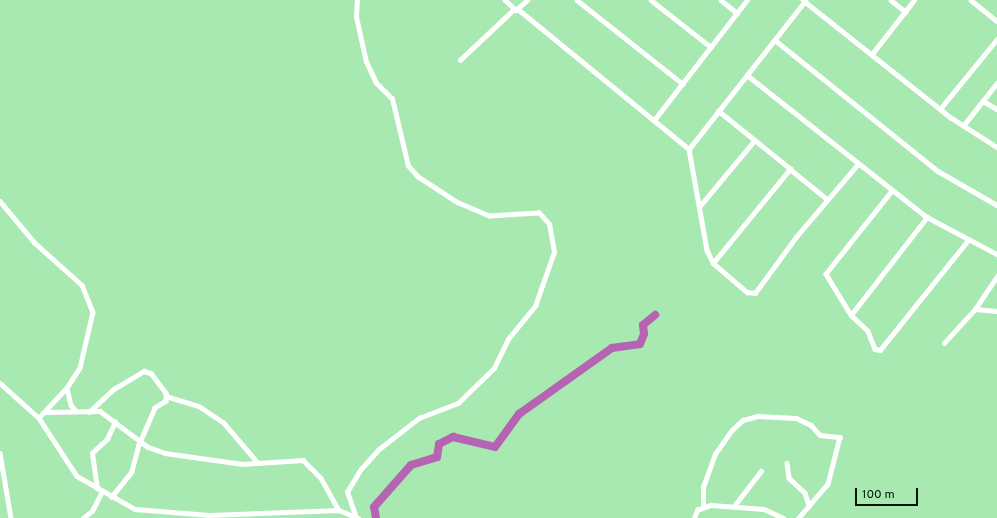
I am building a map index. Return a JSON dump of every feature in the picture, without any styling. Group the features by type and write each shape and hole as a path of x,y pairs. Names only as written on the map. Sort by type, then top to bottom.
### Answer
{"street":[{"path":"356,516 347,492 361,469 378,449 419,418 458,403 494,368 508,339 535,306 554,252 550,224 539,213 489,216 458,203 413,172 406,161 392,99 376,83 366,62 356,17 357,0"},
{"path":"505,0 513,10"},
{"path":"460,60 513,10 518,8 527,0"},
{"path":"577,0 683,84"},
{"path":"651,0 711,47"},
{"path":"722,0 737,13"},
{"path":"655,119 747,0"},
{"path":"891,0 906,12"},
{"path":"872,54 914,0"},
{"path":"971,0 997,20"},
{"path":"689,150 804,1 940,109 963,126 997,147"},
{"path":"518,8 655,119 689,150 707,250 714,263 747,292 755,293 828,199 857,165"},
{"path":"940,109 997,39"},
{"path":"775,40 938,171 997,205"},
{"path":"747,75 857,165 927,217 997,254"},
{"path":"963,126 997,83"},
{"path":"983,101 997,110"},
{"path":"718,111 828,199"},
{"path":"699,207 754,141"},
{"path":"714,263 790,169"},
{"path":"892,191 826,274 851,315 866,328 873,348 880,350 968,240"},
{"path":"0,202 35,243 82,285 89,298 93,317 90,334 80,368 67,388 39,418"},
{"path":"851,315 927,217"},
{"path":"944,343 975,309 995,283 997,276"},
{"path":"975,309 997,311"},
{"path":"89,412 114,389 144,371 151,373 166,396 199,406 224,423 258,463"},
{"path":"0,384 39,418 73,472 112,497 150,512 233,515 339,510 356,516"},
{"path":"67,388 71,406 76,411"},
{"path":"112,497 132,472 141,441 155,408 165,402 166,396"},
{"path":"46,412 100,411 141,441 165,453 258,463 306,461 321,478 339,510"},
{"path":"694,518 703,506 703,487 715,454 731,431 743,420 758,416 796,418 811,425 820,434 840,436 832,478 821,495 809,505 799,518"},
{"path":"97,488 92,453 107,439 115,422"},
{"path":"0,453 10,518"},
{"path":"787,463 789,478 802,489 809,505"},
{"path":"734,506 761,471"},
{"path":"83,518 90,516 102,491"},
{"path":"703,506 734,506 764,509 784,518"}],"waterway":[{"path":"376,518 374,507 411,465 437,457 439,444 453,437 495,447 519,414 612,348 640,344 644,334 643,325 655,315"}]}
